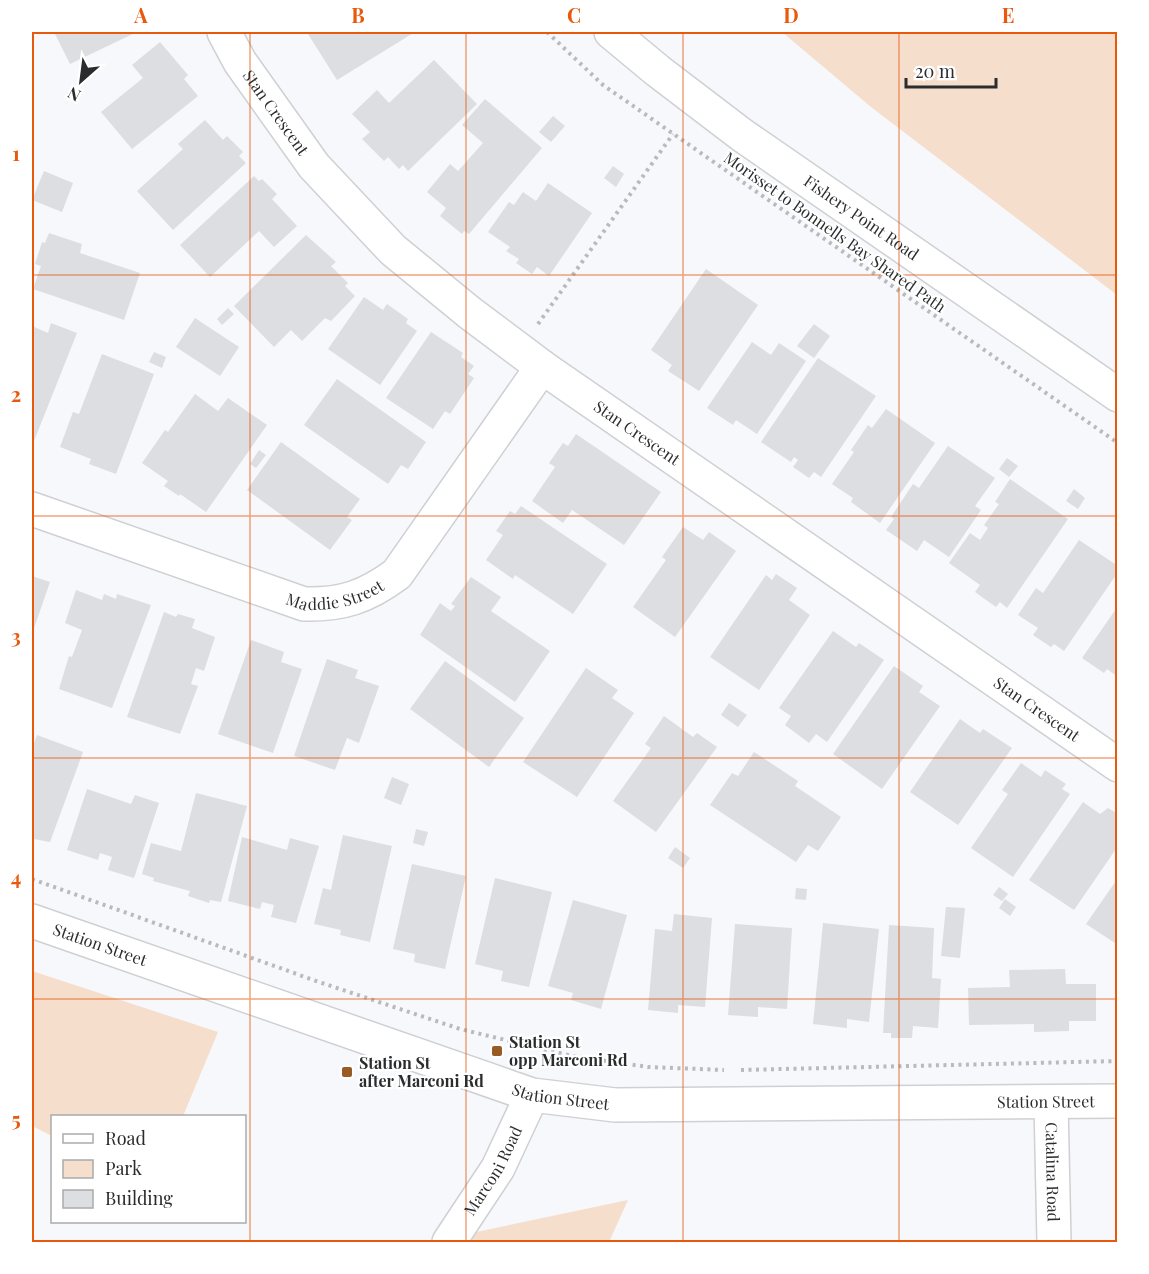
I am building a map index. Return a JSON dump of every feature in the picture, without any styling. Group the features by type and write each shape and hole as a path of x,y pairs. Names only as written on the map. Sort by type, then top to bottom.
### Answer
{"street":[{"name":"Stan Crescent","path":"224,32 240,62 314,165 393,250 470,313 542,367 1118,765"},
{"name":"Fishery Point Road","path":"610,32 742,135 1118,395"},
{"name":"Maddie Street","path":"32,509 304,604 329,604 352,598 377,589 397,574 542,367"},
{"name":"Station Street","path":"32,921 532,1095 615,1105 1118,1101"},
{"name":"Marconi Road","path":"449,1242 498,1168 532,1095"},
{"name":"Catalina Road","path":"1051,1103 1054,1242"}],"path":[{"name":"Morisset to Bonnells Bay Shared Path","path":"547,32 603,86 1118,443"},
{"path":"538,325 673,134"},
{"path":"528,318 546,331"},
{"path":"32,879 319,982 460,1029 572,1056 648,1067 727,1070"},
{"path":"738,1070 1118,1061"}],"green space":[{"path":"782,32 1117,32 1117,295 871,107"},
{"path":"32,971 218,1032 183,1115 51,1115 51,1136 32,1126"},
{"path":"628,1200 609,1242 429,1242"}],"building":[{"path":"54,32 137,32 70,64"},
{"path":"312,32 415,32 337,80 308,34"},
{"path":"160,42 188,75 184,79 198,96 132,149 101,112 143,78 132,65"},
{"path":"434,60 477,104 408,171 403,165 399,169 388,157 384,161 362,139 370,132 352,114 377,90 389,103"},
{"path":"485,99 542,148 469,234 464,231 462,234 440,216 446,208 427,192 450,164 458,171 483,143 462,125"},
{"path":"553,116 565,126 551,142 539,132"},
{"path":"205,120 223,140 227,136 243,152 239,156 246,163 173,230 137,191 183,149 178,144"},
{"path":"613,166 624,174 616,187 604,178"},
{"path":"44,171 73,183 62,212 32,200"},
{"path":"254,176 259,181 262,179 277,194 272,199 297,226 274,247 259,231 210,277 180,245"},
{"path":"548,183 592,213 549,276 537,267 532,274 516,263 519,259 506,251 510,247 488,232 509,202 514,205 523,192 536,201"},
{"path":"49,233 82,244 80,253 140,273 124,320 33,289 41,266 35,264 42,242 45,243"},
{"path":"306,235 336,262 331,266 348,283 345,286 355,296 331,321 325,318 302,341 291,330 274,347 234,306"},
{"path":"706,269 758,305 699,391 668,371 672,365 651,350"},
{"path":"364,297 383,310 387,304 408,319 406,323 417,331 380,385 328,349"},
{"path":"228,308 234,314 222,325 217,319"},
{"path":"195,318 239,347 220,376 176,347"},
{"path":"51,323 77,333 32,446 32,326 48,333"},
{"path":"814,324 830,336 814,358 797,346"},
{"path":"431,332 463,353 461,357 474,366 468,374 474,378 450,414 445,411 433,429 386,398"},
{"path":"752,342 771,355 779,343 806,361 757,434 736,420 733,425 707,408"},
{"path":"154,352 166,357 162,368 149,362"},
{"path":"102,354 154,374 116,474 89,464 91,459 60,447 73,412 79,414"},
{"path":"818,358 876,396 821,477 814,472 809,478 793,467 798,460 794,457 791,462 761,442"},
{"path":"337,379 426,442 408,469 401,465 388,484 304,425"},
{"path":"195,394 218,411 228,398 267,425 206,512 164,486 168,481 142,463 165,430 168,432"},
{"path":"886,409 935,443 880,523 851,502 853,498 832,484 854,452 851,450 868,425 872,428"},
{"path":"576,434 661,492 624,545 572,510 563,523 532,501 555,467 549,463 563,443 568,446"},
{"path":"281,442 360,499 347,517 352,520 330,550 247,490"},
{"path":"948,446 995,478 975,506 981,510 949,557 924,540 917,551 886,530 894,519 891,517 913,484 919,488"},
{"path":"259,450 266,455 256,468 250,464"},
{"path":"1007,458 1018,466 1009,477 999,469"},
{"path":"1010,479 1068,519 1007,608 1000,602 996,607 975,592 980,585 949,563 970,533 980,540 988,528 984,525 999,504 995,502"},
{"path":"1074,489 1085,498 1078,509 1066,501"},
{"path":"521,506 607,564 573,614 515,575 513,579 486,560 503,535 496,531 510,511 515,514"},
{"path":"683,527 703,540 709,532 736,551 675,637 633,607 666,560 662,557"},
{"path":"1079,540 1118,566 1118,572 1064,651 1054,644 1051,647 1033,635 1038,628 1018,615 1036,588 1043,593"},
{"path":"776,574 797,588 789,600 810,615 759,690 710,657 766,575 772,580"},
{"path":"32,576 50,582 32,634"},
{"path":"471,577 501,597 491,611 550,651 515,702 420,635 440,603 451,611 455,606 451,604"},
{"path":"76,590 102,600 104,594 116,599 117,594 151,605 112,708 59,689 69,656 72,657 82,630 65,623"},
{"path":"1118,606 1118,677 1107,669 1104,673 1082,658"},
{"path":"164,612 176,617 178,614 195,619 192,628 215,637 204,671 196,668 191,684 198,686 180,734 127,717"},
{"path":"833,631 856,647 859,643 884,660 827,742 816,734 809,743 785,725 791,716 779,708"},
{"path":"251,640 284,652 281,662 302,669 273,753 218,734"},
{"path":"327,659 358,670 355,678 379,686 359,743 347,738 335,770 294,756"},
{"path":"445,661 524,718 489,767 410,709"},
{"path":"894,666 923,686 919,692 940,706 882,789 833,754"},
{"path":"586,668 618,690 612,698 634,713 577,797 523,762"},
{"path":"729,703 747,715 738,727 721,715"},
{"path":"664,716 693,737 697,733 717,747 656,832 613,801 651,748 645,744"},
{"path":"960,719 980,733 983,729 1012,748 958,825 910,792"},
{"path":"37,735 83,752 50,842 34,839 32,843 32,749"},
{"path":"754,752 798,781 795,786 841,817 818,851 808,845 796,862 710,805 732,773 738,776"},
{"path":"1021,763 1041,777 1045,770 1066,784 1062,789 1070,794 1013,877 971,848 1008,794 1002,790"},
{"path":"392,777 409,784 401,805 384,798"},
{"path":"87,789 131,804 135,795 159,803 134,878 108,870 112,857 100,853 98,860 67,850"},
{"path":"196,793 247,806 221,902 210,900 209,903 188,896 190,891 153,881 154,878 142,874 151,843 181,851"},
{"path":"1083,802 1100,814 1108,808 1118,814 1118,846 1074,910 1029,880"},
{"path":"416,829 428,832 424,846 413,843"},
{"path":"343,835 392,846 370,942 340,935 341,930 314,924 323,888 331,890"},
{"path":"242,837 287,850 290,838 319,846 296,923 271,917 274,905 262,902 260,909 228,901"},
{"path":"675,847 690,858 683,868 668,858"},
{"path":"412,864 466,876 445,969 414,962 415,954 393,949"},
{"path":"495,878 552,892 529,987 501,981 503,971 475,964"},
{"path":"1118,878 1118,945 1086,924"},
{"path":"999,887 1008,894 1002,901 993,895"},
{"path":"796,888 807,889 806,900 795,899"},
{"path":"1005,899 1016,907 1010,916 999,908"},
{"path":"573,900 627,915 601,1009 571,1000 573,993 548,986"},
{"path":"946,907 965,908 960,958 941,956"},
{"path":"674,914 712,918 705,1007 678,1005 678,1013 648,1010 655,929 672,931"},
{"path":"823,923 879,929 869,1022 847,1019 847,1028 813,1024"},
{"path":"735,924 792,928 787,1009 758,1007 758,1017 728,1015"},
{"path":"889,925 934,928 932,978 941,979 938,1028 913,1026 912,1038 891,1038 891,1033 883,1033"},
{"path":"1065,969 1066,984 1096,984 1096,1021 1069,1021 1069,1031 1034,1032 1034,1024 969,1025 968,988 1010,987 1009,970"}],"place":[{"name":"Station St opp Marconi Rd","path":"497,1051"},
{"name":"Station St after Marconi Rd","path":"347,1072"}]}
